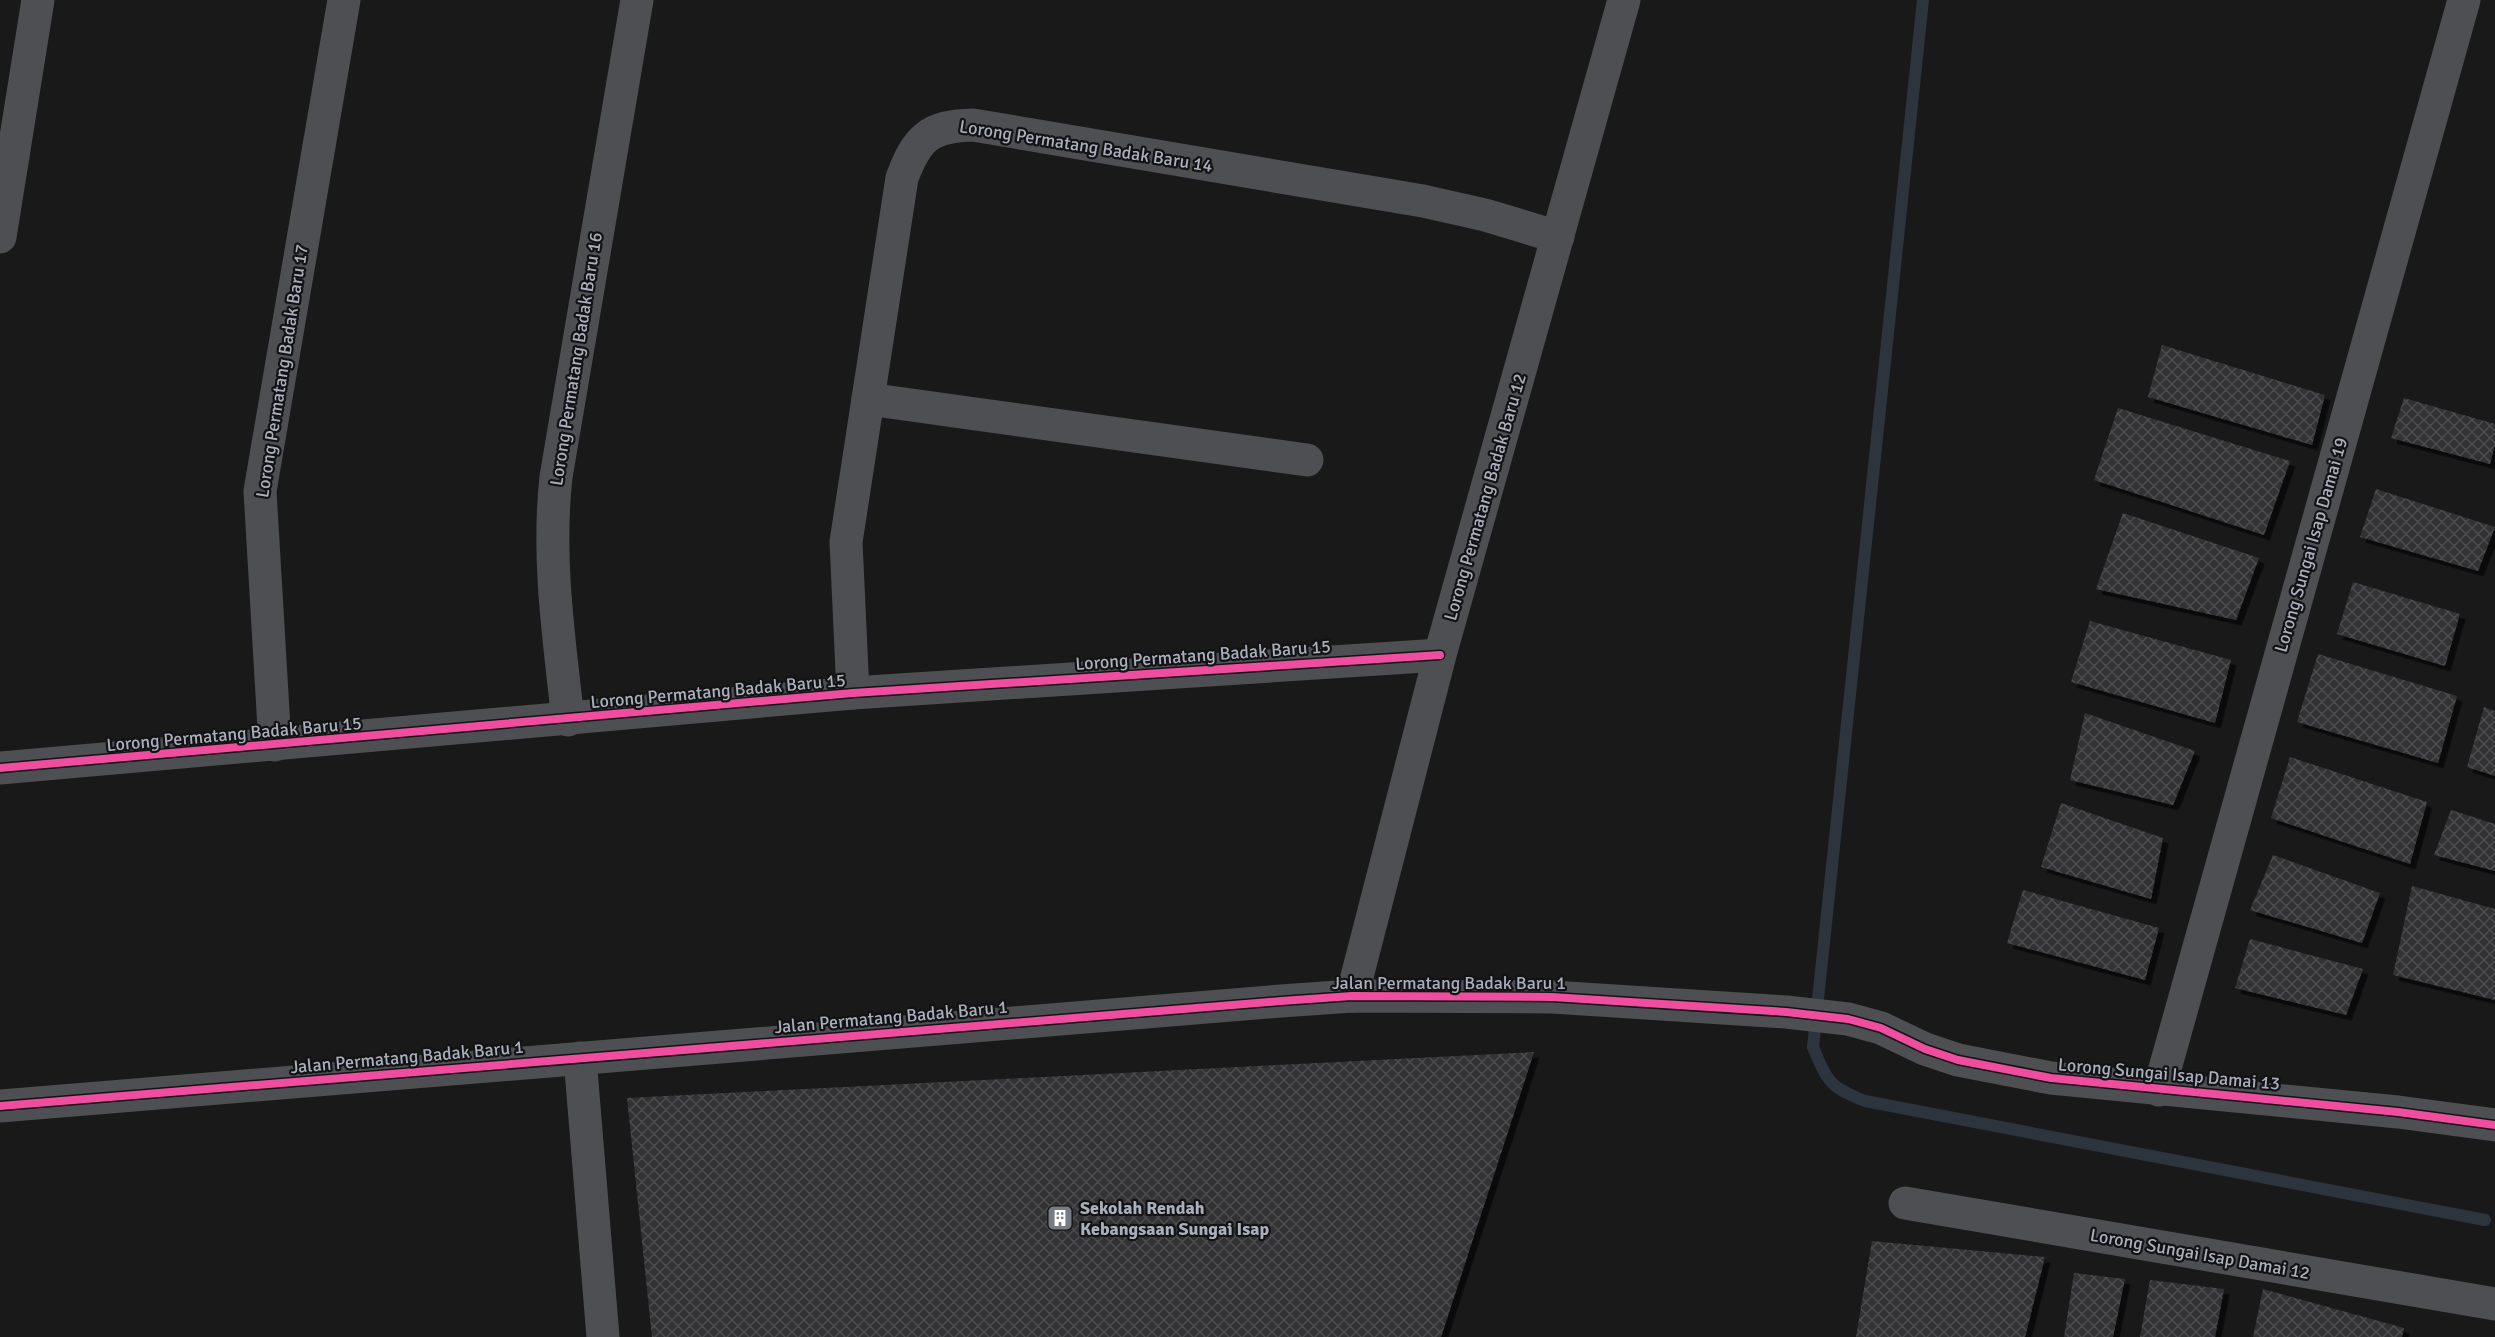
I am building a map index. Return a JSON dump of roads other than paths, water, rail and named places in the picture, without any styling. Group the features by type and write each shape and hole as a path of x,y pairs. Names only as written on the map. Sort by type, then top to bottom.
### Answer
{"street":[{"path":"0,237 38,0"},
{"name":"Lorong Permatang Badak Baru 17","path":"274,746 260,491 344,0"},
{"name":"Lorong Permatang Badak Baru 16","path":"568,720 552,575 551,524 556,477 637,0"},
{"name":"Lorong Permatang Badak Baru 12","path":"1352,996 1440,655 1624,0"},
{"name":"Lorong Sungai Isap Damai 19","path":"2159,1090 2464,0"},
{"name":"Lorong Permatang Badak Baru 14","path":"854,693 846,542 902,178 911,154 925,135 948,126 972,125 1423,201 1485,215 1558,237"},
{"path":"868,399 1307,460"},
{"name":"Lorong Permatang Badak Baru 15","path":"0,768 274,746 854,693 1440,655"},
{"name":"Jalan Permatang Badak Baru 1","path":"0,1106 1352,996 1552,997 1786,1012 1848,1019"},
{"name":"Lorong Sungai Isap Damai 13","path":"1848,1019 1881,1028 1925,1049 1958,1060 2051,1078 2282,1100 2495,1125"},
{"path":"580,1058 603,1337"},
{"name":"Lorong Sungai Isap Damai 12","path":"1905,1203 2495,1304"}],"waterway":[{"path":"1923,0 1813,1047 1818,1059 1827,1076 1837,1087 1865,1101 2485,1220"}],"place":[{"name":"Sekolah Rendah Kebangsaan Sungai Isap","path":"1060,1218"}]}
